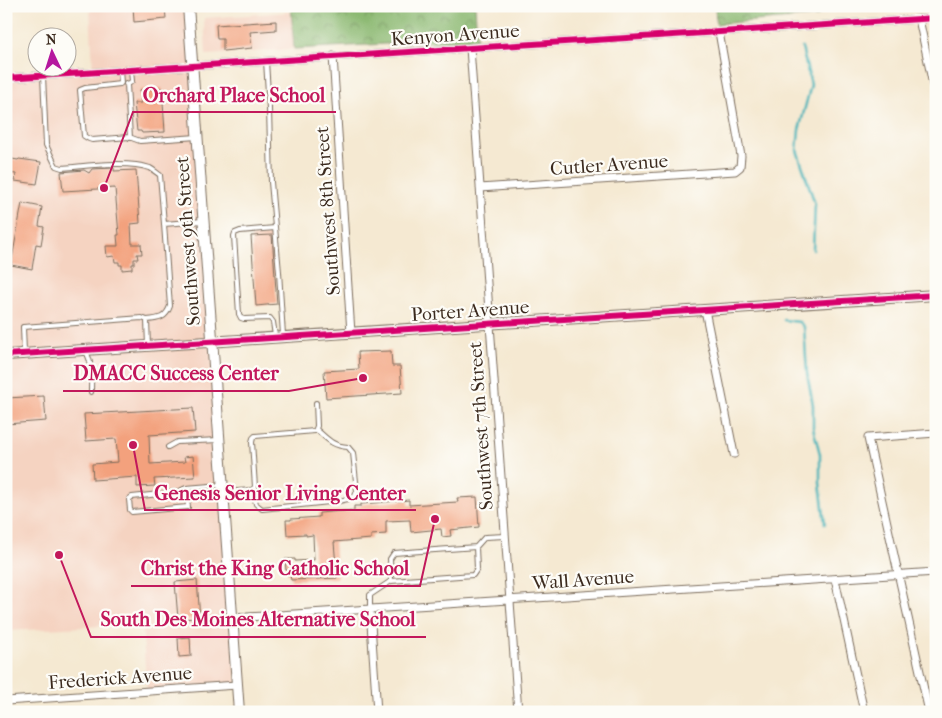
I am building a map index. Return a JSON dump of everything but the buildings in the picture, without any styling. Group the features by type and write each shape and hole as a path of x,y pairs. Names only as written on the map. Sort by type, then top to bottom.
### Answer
{"street":[{"name":"Southwest 9th Street","path":"188,6 238,712"},
{"name":"Kenyon Avenue","path":"78,73 936,18"},
{"path":"919,19 936,99"},
{"name":"Cutler Avenue","path":"480,188 735,171 740,167 742,156 719,32"},
{"name":"Southwest 7th Street","path":"470,48 518,712"},
{"name":"Southwest 8th Street","path":"333,56 351,333"},
{"name":"Kenyon Avenue","path":"6,78 28,76"},
{"name":"Porter Avenue","path":"6,355 936,295"},
{"path":"705,310 734,454"},
{"path":"929,712 868,438 936,433"},
{"name":"Wall Avenue","path":"232,618 936,572"},
{"path":"835,579 864,712"},
{"path":"370,609 377,712"},
{"name":"Frederick Avenue","path":"6,701 236,685"}],"lane":[{"path":"266,60 279,338"},
{"path":"131,69 132,81 130,83 80,90 84,136 92,140 130,138 140,141 197,137"},
{"path":"120,70 121,83"},
{"path":"24,354 23,327 142,318 147,320 165,316 170,306 160,175 152,169 143,166 122,164 62,168 56,166 46,145 43,78"},
{"path":"127,84 130,138"},
{"path":"164,224 203,221"},
{"path":"275,228 240,231 234,236 239,314 244,319 270,318 279,338"},
{"path":"147,320 148,346"},
{"path":"85,350 90,365 91,392"},
{"path":"316,402 317,430 332,443 348,448 353,453 357,491 355,496 339,501 262,509 256,504 254,489 253,438 255,436 312,432 317,430"},
{"path":"168,447 177,442 219,440"},
{"path":"186,488 188,507 132,512 130,510 129,499 132,497 178,492 186,488 254,489"},
{"path":"391,581 390,559 394,553 476,547 485,538 505,536"},
{"path":"370,609 370,595 391,581 473,575 477,569 476,547"}],"shaded area":[{"path":"90,6 188,6 237,685 147,692 142,624 6,631 6,78 28,76 28,78 78,78 78,73 93,72"},
{"path":"291,12 294,49 206,55 204,18"}],"green space":[{"path":"291,6 475,6 477,39 294,49"},
{"path":"715,6 818,6 818,16 716,24"}],"waterway":[{"path":"797,6 797,15"},
{"path":"802,48 811,85 799,130 797,150 815,204 813,250"},
{"path":"784,320 799,322 804,327 807,373 813,405 813,428 820,454 820,483 825,524"}],"cycle path":[{"path":"6,78 936,18"},
{"path":"6,355 936,295"}],"place":[{"name":"Orchard Place School","path":"104,188"},
{"name":"DMACC Success Center","path":"363,378"},
{"name":"Genesis Senior Living Center","path":"133,445"},
{"name":"Christ the King Catholic School","path":"435,519"},
{"name":"South Des Moines Alternative School","path":"59,555"}]}
